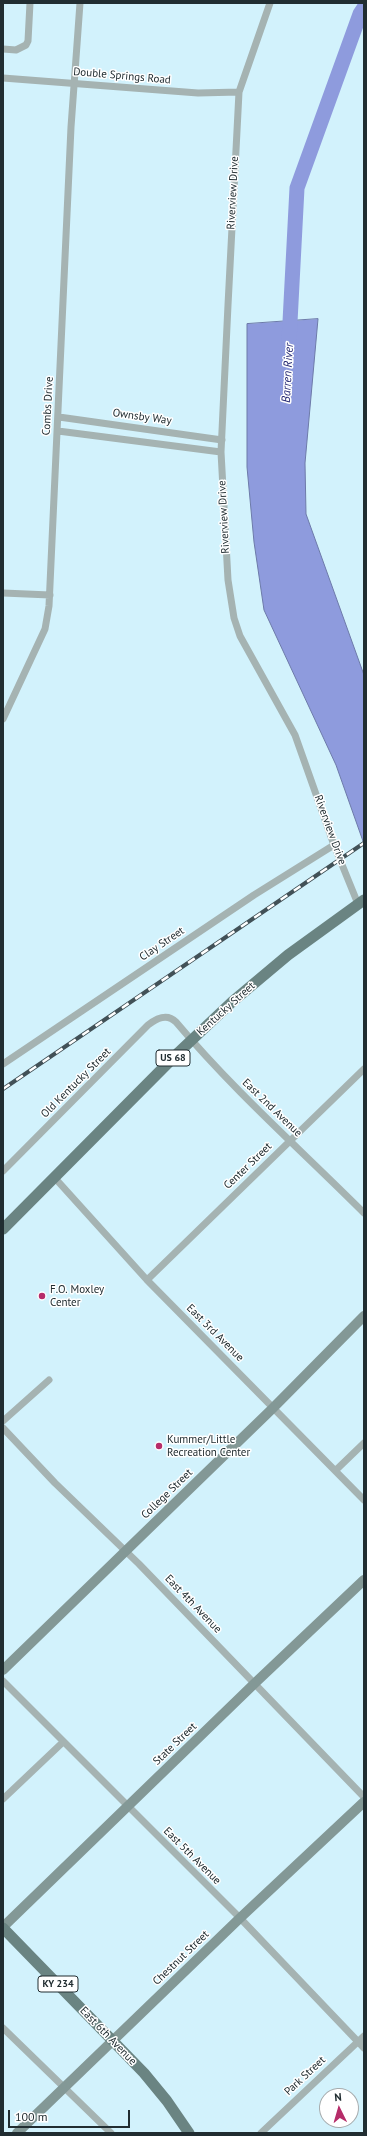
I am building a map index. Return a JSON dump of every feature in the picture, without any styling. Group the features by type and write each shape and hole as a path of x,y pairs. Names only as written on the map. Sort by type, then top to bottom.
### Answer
{"main road":[{"name":"Kentucky Street","path":"3,1229 191,1040 262,976 362,905"},
{"name":"East 6th Avenue","path":"3,1928 113,2040 160,2091 189,2133"}],"street":[{"path":"3,50 16,50 26,46 28,41 30,3"},
{"name":"Combs Drive","path":"3,719 45,629 50,595 71,134 80,3"},
{"name":"Riverview Drive","path":"270,3 239,92 221,452 228,580 234,618 248,653 295,735 334,844 362,905"},
{"name":"Double Springs Road","path":"3,78 198,93 239,92"},
{"name":"Ownsby Way","path":"59,416 222,440"},
{"path":"58,431 221,452"},
{"path":"3,593 50,595"},
{"name":"Clay Street","path":"3,1064 248,899 334,844"},
{"name":"East 2nd Avenue","path":"168,1017 176,1022 234,1086 364,1212"},
{"name":"Old Kentucky Street","path":"3,1171 148,1026 158,1019 168,1017"},
{"name":"Center Street","path":"147,1280 364,1069"},
{"name":"East 3rd Avenue","path":"54,1177 147,1280 364,1500"},
{"name":"College Street","path":"3,1670 273,1408 364,1316"},
{"path":"3,1421 49,1380"},
{"name":"East 4th Avenue","path":"3,1428 26,1453 126,1551 364,1797"},
{"path":"336,1470 364,1443"},
{"name":"State Street","path":"3,1928 254,1683 364,1580"},
{"name":"East 5th Avenue","path":"3,1682 62,1743 240,1918 364,2048"},
{"path":"3,1799 62,1743"},
{"name":"Chestnut Street","path":"17,2133 240,1918 364,1802"},
{"path":"3,2028 111,2133"},
{"name":"Park Street","path":"261,2133 364,2036"}],"water":[{"path":"318,319 305,463 306,514 364,675 364,844 336,765 264,610 254,542 247,467 247,324"}],"waterway":[{"name":"Barren River","path":"289,341 297,188 360,14 364,8"}],"railway":[{"path":"3,1089 364,843"}],"place":[{"name":"F.O. Moxley Center","path":"42,1296"},
{"name":"Kummer/Little Recreation Center","path":"159,1446"}]}
